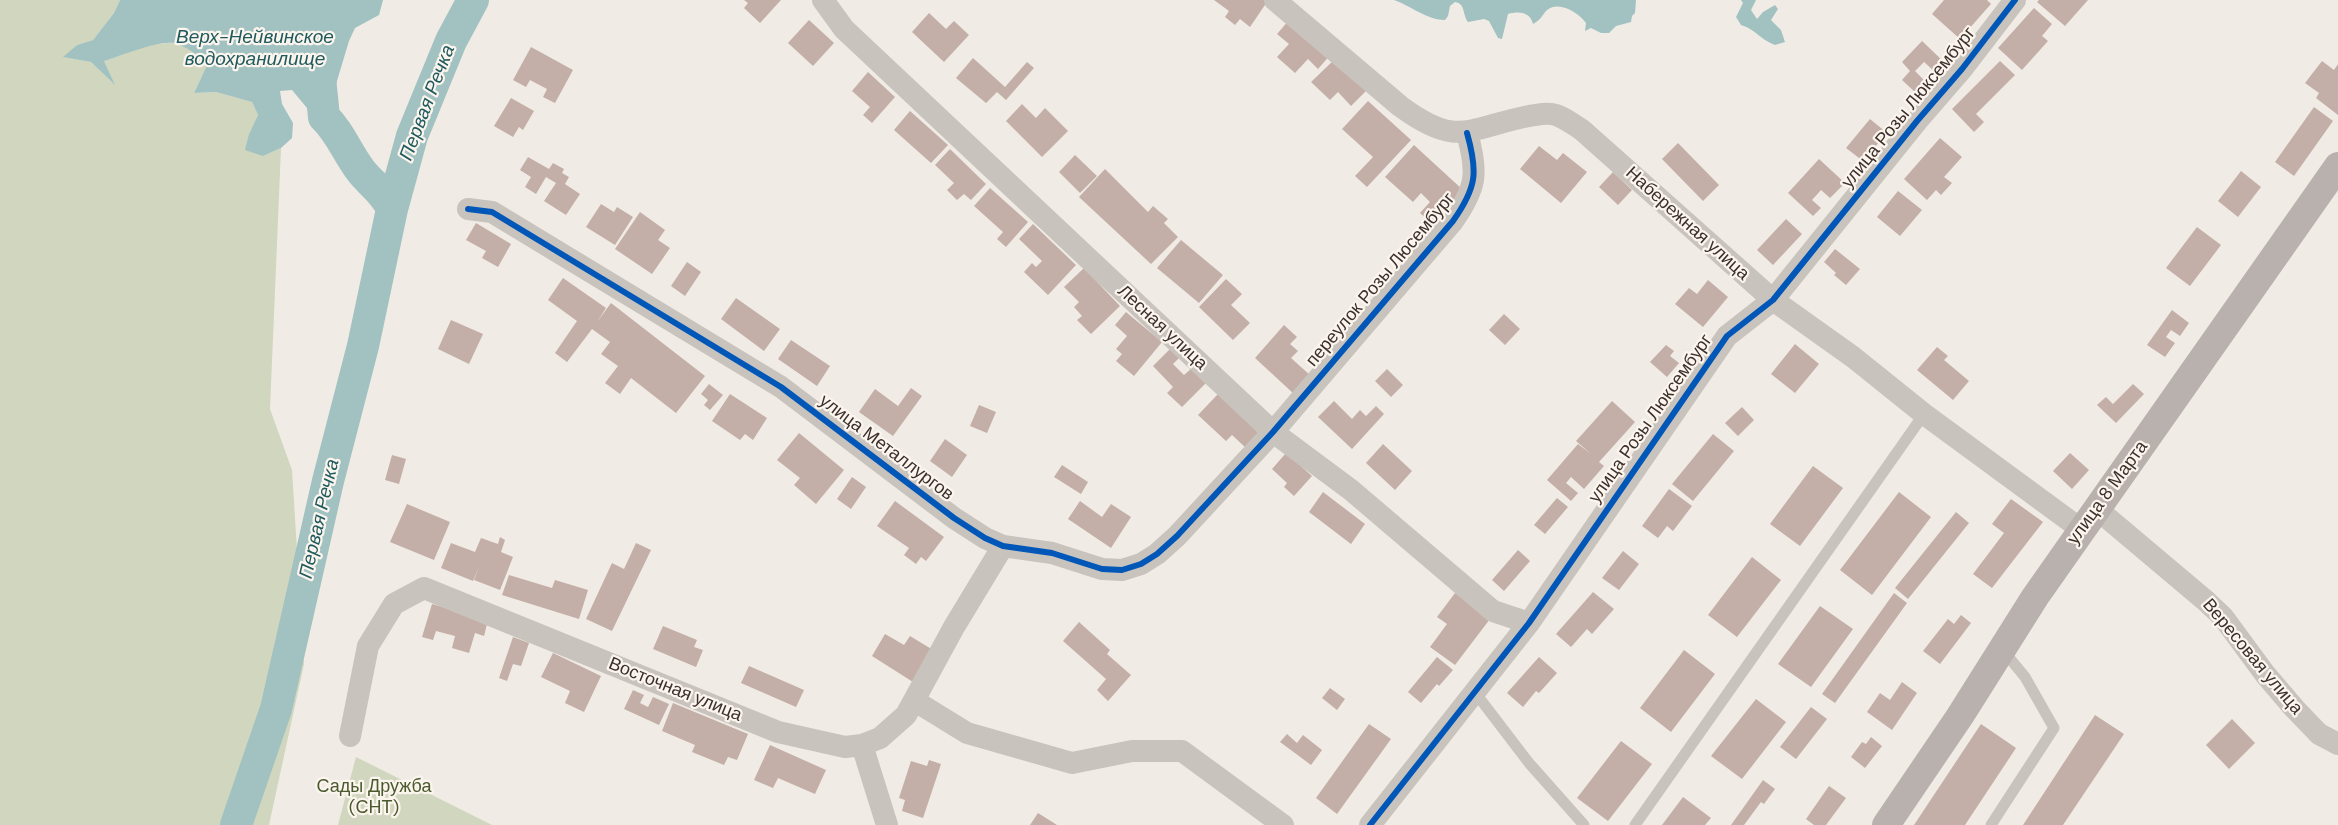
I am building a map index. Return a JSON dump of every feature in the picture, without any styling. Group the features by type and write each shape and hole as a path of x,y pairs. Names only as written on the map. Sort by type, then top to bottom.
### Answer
{"main road":[{"name":"улица 8 Марта","path":"1886,825 2090,520 2338,166"}],"street":[{"name":"Лесная улица","path":"823,0 844,30 1273,432 1352,490 1493,611 1529,623"},
{"name":"Набережная улица","path":"1275,0 1419,120 1436,128 1467,133 1538,114 1555,114 1582,130 1773,300 1853,357 1924,414 2090,520"},
{"name":"улица Розы Люксембург","path":"1370,825 1529,623 1727,336 1773,300 1917,121 1962,69 2015,0"},
{"name":"переулок Розы Люсембург","path":"1273,432 1465,204 1473,188 1475,173 1474,159 1467,133"},
{"name":"улица Металлургов","path":"468,209 492,212 781,387 954,518 985,538 1003,546 1052,553 1102,569 1122,570 1141,564 1157,554 1177,536 1273,432"},
{"name":"Вересовая улица","path":"2090,520 2206,601 2223,617 2265,674 2280,689 2294,708 2319,734 2338,744"},
{"name":"Восточная улица","path":"350,736 368,646 394,604 424,588 778,732 845,747 862,745 880,738 906,716 954,627 1003,546"},
{"path":"915,701 967,733 1072,763 1132,751 1182,751 1283,825"},
{"path":"862,745 887,825"}],"lane":[{"path":"1635,825 1924,414"},
{"path":"1991,825 2054,728 2025,677 2002,649"},
{"path":"1474,691 1529,763 1584,825"}],"green space":[{"path":"0,0 120,0 114,13 93,40 77,45 64,57 91,62 114,84 104,61 137,49 162,43 180,45 208,63 194,93 216,92 252,102 258,115 249,134 263,156 281,148 270,409 292,470 304,664 269,825 0,825"},
{"name":"Сады Дружба (СНТ)","path":"356,757 492,825 338,825"}],"water":[{"name":"Верх-Нейвинское водохранилище","path":"120,0 383,0 379,15 355,28 324,117 307,108 292,90 280,91 282,104 293,123 292,138 281,148 263,156 245,150 249,134 258,115 252,102 216,92 194,93 208,63 183,46 174,43 159,44 104,61 115,85 91,62 63,57 77,45 93,40 114,13"},
{"path":"1394,0 1636,0 1635,13 1632,16 1631,22 1616,26 1609,33 1601,33 1591,28 1585,31 1586,23 1579,15 1557,6 1547,10 1533,24 1532,20 1524,13 1508,14 1502,39 1498,38 1489,21 1484,19 1468,22 1461,5 1458,3 1455,2 1450,6 1445,20 1432,18"},
{"path":"1741,0 1756,0 1751,10 1757,19 1763,12 1775,5 1778,9 1771,20 1781,30 1785,42 1775,45 1751,29 1741,25 1736,17 1743,3"}],"building":[{"path":"744,0 781,0 760,23 744,8 748,3"},
{"path":"1214,0 1264,0 1267,2 1250,27 1240,19 1235,25 1225,17 1229,11"},
{"path":"1944,0 1987,0 1991,4 1960,39 1932,14"},
{"path":"2039,0 2088,0 2065,26 2037,2"},
{"path":"2034,8 2052,24 2042,36 2048,41 2022,70 1998,48"},
{"path":"929,13 946,29 954,21 969,35 944,62 912,32"},
{"path":"1290,19 1331,54 1318,69 1308,59 1295,73 1277,57 1289,44 1277,34"},
{"path":"809,20 834,43 813,66 788,43"},
{"path":"1922,41 1944,62 1934,71 1924,62 1915,71 1926,82 1916,93 1902,80 1910,71 1902,62"},
{"path":"531,47 573,70 555,103 543,97 547,89 530,80 526,87 513,80"},
{"path":"973,58 1005,87 1027,62 1034,68 1006,100 997,92 986,103 956,78"},
{"path":"1335,59 1367,90 1351,106 1338,92 1330,100 1311,82"},
{"path":"2000,61 2015,75 1976,114 1984,122 1974,132 1952,109"},
{"path":"2322,61 2334,70 2338,64 2338,115 2316,98 2319,93 2305,83"},
{"path":"868,72 895,97 872,123 863,115 870,107 852,91"},
{"path":"511,98 534,111 523,130 519,127 513,137 494,126"},
{"path":"1368,101 1411,140 1367,187 1355,176 1373,157 1342,129"},
{"path":"1022,104 1036,118 1045,108 1068,131 1042,157 1006,121"},
{"path":"2314,107 2333,121 2294,176 2275,162"},
{"path":"910,111 948,145 931,163 894,130"},
{"path":"1870,119 1887,133 1863,161 1846,148"},
{"path":"1940,138 1962,157 1944,177 1952,183 1941,195 1936,190 1927,200 1904,179"},
{"path":"1678,143 1719,185 1703,201 1662,159"},
{"path":"1414,145 1463,190 1432,224 1420,213 1430,202 1421,193 1413,202 1385,177"},
{"path":"1539,146 1557,160 1563,153 1587,172 1561,203 1520,169"},
{"path":"950,149 986,184 971,200 964,194 957,200 947,190 954,183 935,165"},
{"path":"1075,155 1097,176 1080,193 1059,172"},
{"path":"528,157 549,169 553,163 564,169 562,173 569,177 565,184 580,194 566,215 544,201 556,183 546,177 536,194 525,187 531,177 520,170"},
{"path":"1819,159 1845,183 1830,198 1821,190 1812,200 1821,208 1813,216 1788,193"},
{"path":"1105,169 1148,212 1153,206 1168,219 1164,223 1178,237 1151,264 1079,197"},
{"path":"2241,171 2261,187 2238,217 2218,201"},
{"path":"1613,172 1632,190 1618,205 1599,187"},
{"path":"990,188 1028,222 1006,247 997,239 1003,232 974,206"},
{"path":"1898,191 1922,210 1900,236 1877,217"},
{"path":"601,204 614,212 617,207 633,217 615,245 586,227"},
{"path":"640,212 665,230 658,240 670,248 652,274 615,249"},
{"path":"1786,219 1802,234 1773,265 1757,250"},
{"path":"476,223 511,244 498,267 482,258 486,251 466,240"},
{"path":"1033,224 1076,265 1048,295 1024,272 1032,263 1036,267 1042,261 1019,239"},
{"path":"2197,227 2221,245 2190,286 2166,268"},
{"path":"1181,240 1223,275 1199,303 1157,268"},
{"path":"1835,249 1860,269 1846,285 1834,275 1836,273 1824,262"},
{"path":"687,262 701,272 685,296 671,286"},
{"path":"1084,268 1120,306 1091,334 1077,320 1082,316 1074,307 1079,302 1064,287"},
{"path":"563,278 606,308 597,322 611,303 705,376 676,413 631,378 620,394 605,383 618,366 601,354 610,342 592,329 567,362 555,353 577,321 548,300"},
{"path":"1226,279 1242,294 1231,305 1250,323 1233,340 1199,307"},
{"path":"1708,280 1728,297 1703,327 1675,304 1689,288 1697,294"},
{"path":"736,298 780,329 764,351 721,319"},
{"path":"2172,310 2189,323 2180,336 2171,330 2166,337 2175,343 2165,357 2147,345"},
{"path":"1126,312 1162,342 1134,376 1116,361 1122,354 1116,349 1127,336 1115,325"},
{"path":"1504,314 1520,329 1505,345 1489,330"},
{"path":"451,320 483,334 469,364 438,349"},
{"path":"1284,325 1297,337 1290,344 1298,351 1291,358 1311,376 1294,394 1255,358"},
{"path":"791,340 830,366 817,386 778,359"},
{"path":"1795,344 1819,364 1795,393 1771,374"},
{"path":"1666,345 1674,351 1670,356 1679,363 1667,377 1650,362"},
{"path":"1937,347 1948,356 1944,360 1969,381 1953,400 1917,370"},
{"path":"1171,348 1180,357 1173,364 1184,375 1192,368 1207,382 1182,407 1167,393 1173,387 1153,366"},
{"path":"1387,369 1403,385 1391,397 1375,381"},
{"path":"709,384 723,395 710,410 704,405 708,400 701,394"},
{"path":"2133,384 2144,394 2116,423 2097,405 2106,397 2113,404"},
{"path":"911,388 922,396 893,436 859,412 875,389 898,406"},
{"path":"1219,393 1261,432 1246,448 1232,435 1226,441 1198,415"},
{"path":"730,394 767,418 753,440 745,434 740,440 712,421"},
{"path":"1334,401 1352,419 1360,410 1366,416 1376,406 1384,414 1352,449 1318,417"},
{"path":"1612,401 1635,422 1599,462 1604,466 1584,489 1571,477 1566,483 1578,493 1571,501 1547,480 1578,444 1591,454 1576,441"},
{"path":"979,405 996,412 987,433 970,426"},
{"path":"1742,407 1754,420 1738,436 1725,423"},
{"path":"799,433 844,470 816,504 794,485 800,478 777,460"},
{"path":"1713,434 1734,451 1693,501 1672,484"},
{"path":"945,439 967,455 952,477 930,461"},
{"path":"1383,444 1412,471 1395,490 1366,463"},
{"path":"1286,453 1312,476 1294,496 1284,487 1287,483 1272,469"},
{"path":"2070,453 2089,470 2072,489 2053,471"},
{"path":"392,455 406,459 399,484 385,480"},
{"path":"1062,465 1088,482 1081,494 1054,477"},
{"path":"1813,466 1843,488 1800,546 1770,524"},
{"path":"852,477 866,487 851,509 837,499"},
{"path":"1669,489 1692,506 1673,531 1667,526 1658,538 1642,526"},
{"path":"1323,492 1365,524 1351,544 1309,512"},
{"path":"1899,492 1931,517 1872,595 1840,570"},
{"path":"1557,498 1568,507 1545,534 1534,525"},
{"path":"2011,499 2043,522 1992,588 1973,574 2004,533 1992,524"},
{"path":"895,501 944,537 926,561 921,557 916,564 904,555 909,548 877,526"},
{"path":"1080,501 1102,517 1111,504 1131,517 1111,548 1068,519"},
{"path":"407,504 450,522 434,560 390,542"},
{"path":"1956,512 1969,523 1908,599 1895,588"},
{"path":"500,537 505,540 501,552 513,557 500,590 474,580 480,565 473,581 441,568 451,543 475,552 481,538 498,544"},
{"path":"636,543 651,550 612,631 586,619 612,563 624,569"},
{"path":"1518,550 1530,561 1504,591 1492,580"},
{"path":"1623,551 1639,564 1619,590 1602,578"},
{"path":"1752,557 1781,580 1737,637 1708,615"},
{"path":"509,575 552,588 555,580 588,590 579,619 502,595"},
{"path":"1593,592 1614,609 1592,634 1587,629 1571,647 1556,634"},
{"path":"1455,593 1490,619 1455,665 1430,647 1447,624 1437,617"},
{"path":"1894,593 1907,603 1835,703 1822,694"},
{"path":"432,604 488,620 484,636 475,633 469,653 452,648 455,636 436,631 433,640 422,637"},
{"path":"1820,606 1853,629 1811,687 1778,664"},
{"path":"1961,615 1971,623 1940,664 1923,651 1948,619 1954,624"},
{"path":"1079,622 1110,650 1107,654 1131,675 1108,701 1097,690 1106,679 1063,641"},
{"path":"663,626 697,640 694,647 703,650 696,667 653,649"},
{"path":"885,634 904,645 910,636 933,650 913,682 872,656"},
{"path":"513,637 529,643 521,666 513,664 507,681 499,678"},
{"path":"1684,650 1715,674 1671,732 1640,708"},
{"path":"553,653 601,676 584,712 565,703 570,691 541,677"},
{"path":"1437,657 1453,670 1439,686 1437,684 1421,703 1408,692"},
{"path":"1539,657 1557,673 1539,693 1536,691 1523,707 1507,693"},
{"path":"749,666 804,690 796,707 741,683"},
{"path":"1902,682 1917,693 1892,730 1867,712 1880,693 1890,700"},
{"path":"1330,688 1345,699 1337,710 1322,698"},
{"path":"633,690 644,695 640,703 648,707 653,697 669,704 659,725 624,709"},
{"path":"1756,699 1786,722 1742,779 1711,756"},
{"path":"673,703 748,734 737,760 728,757 724,765 692,752 695,745 662,731"},
{"path":"1811,707 1827,719 1796,759 1780,747"},
{"path":"2095,715 2124,734 2063,825 2023,825"},
{"path":"2232,719 2255,743 2229,769 2206,745"},
{"path":"1369,724 1391,739 1337,814 1316,798"},
{"path":"1981,724 2016,748 1965,825 1914,825"},
{"path":"1287,734 1297,743 1303,735 1322,750 1311,765 1280,742"},
{"path":"1871,737 1882,746 1865,768 1851,757 1862,742 1866,744"},
{"path":"1621,741 1652,764 1608,821 1577,798"},
{"path":"770,745 826,770 815,794 778,778 773,788 754,780"},
{"path":"929,760 941,764 923,818 902,811 905,800 899,798 911,761 927,766"},
{"path":"1763,780 1775,789 1764,804 1761,802 1744,825 1731,825"},
{"path":"1829,786 1846,798 1826,825 1814,825 1806,819"},
{"path":"1683,797 1711,818 1705,825 1662,825"},
{"path":"1038,813 1057,825 1030,825"}],"waterway":[{"name":"Первая Речка","path":"312,0 324,117 335,129 361,171 382,193 392,209"},
{"name":"Первая Речка","path":"236,825 276,709 328,481 363,346 392,209 412,136 451,41 473,0"}],"cycle path":[{"path":"1370,825 1529,623 1727,336 1773,300 1917,121 1962,69 2015,0"},
{"path":"468,209 492,212 781,387 954,518 985,538 1003,546 1052,553 1102,569 1122,570 1141,564 1157,554 1177,536 1273,432 1453,221 1467,198 1473,179 1473,158 1467,133"}]}
